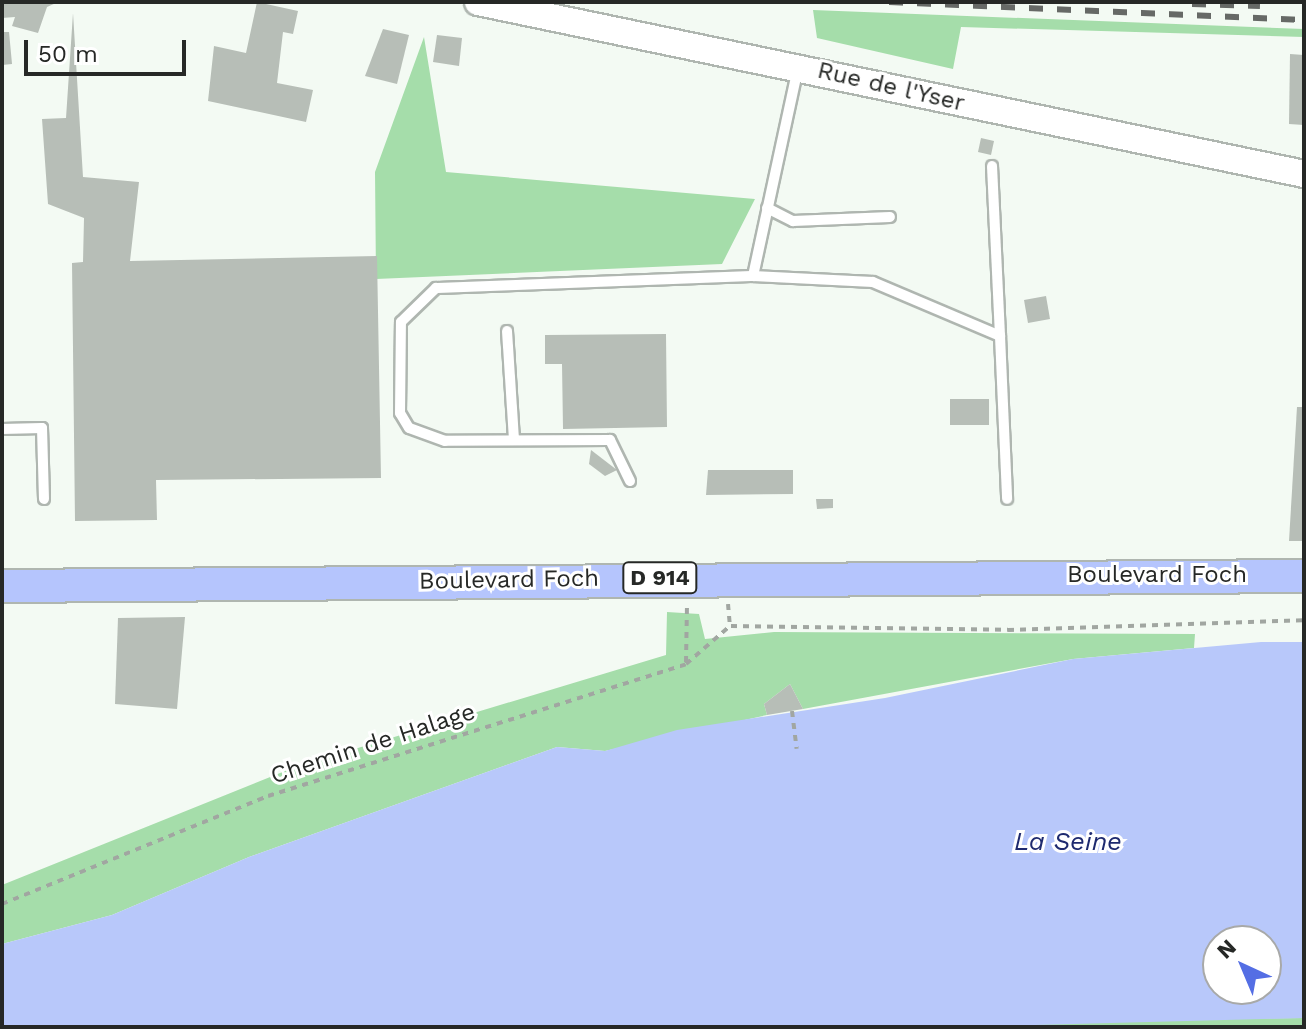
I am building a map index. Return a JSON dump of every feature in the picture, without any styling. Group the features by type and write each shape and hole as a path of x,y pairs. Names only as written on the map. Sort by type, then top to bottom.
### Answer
{"main road":[{"name":"Boulevard Foch","path":"2,586 1304,576"}],"street":[{"name":"Rue de l'Yser","path":"478,2 799,66 1304,174"}],"lane":[{"path":"753,276 799,66"},
{"path":"992,166 1007,499"},
{"path":"767,208 793,221 890,217"},
{"path":"630,481 610,440 445,441 403,421 397,333 423,295 436,288 753,276 873,282 1000,336"},
{"path":"507,331 514,440"},
{"path":"2,429 42,428 44,499"}],"path":[{"path":"686,664 687,592"},
{"path":"728,604 730,626 1008,630 1304,620"},
{"name":"Chemin de Halage","path":"2,904 268,796 686,664 730,626"},
{"path":"792,711 797,749"}],"green space":[{"path":"813,10 1304,29 1304,37 961,27 953,69 817,38"},
{"path":"424,37 446,172 755,199 722,264 376,279 375,172"},
{"path":"667,612 699,614 705,639 774,632 1195,634 1194,648 1073,659 803,709 790,684 764,704 767,715 605,751 557,747 249,857 112,915 2,944 2,885 295,767 666,655"},
{"path":"1304,1018 1304,1027 956,1027 1161,1019"}],"water":[{"name":"La Seine","path":"1261,642 1304,642 1304,1018 956,1027 2,1027 2,944 112,915 249,857 557,747 605,751 677,730 885,698 1073,659"}],"building":[{"path":"2,2 56,3 47,7 38,33 12,26 15,17 2,18"},
{"path":"257,2 298,11 293,34 283,32 277,83 313,90 306,122 208,101 214,46 246,53"},
{"path":"73,13 83,177 139,182 130,261 377,256 381,478 156,480 157,520 75,521 72,263 83,262 84,218 48,204 42,119 66,118"},
{"path":"383,29 409,35 397,84 365,76"},
{"path":"2,32 9,32 12,64 2,65"},
{"path":"437,35 462,38 459,66 433,62"},
{"path":"1290,54 1304,55 1304,125 1289,124"},
{"path":"981,138 994,141 991,155 978,152"},
{"path":"1046,296 1050,319 1028,323 1024,300"},
{"path":"666,334 667,427 563,429 562,364 545,364 545,335"},
{"path":"950,399 989,399 989,425 950,425"},
{"path":"1297,407 1304,407 1304,541 1289,541"},
{"path":"591,450 617,470 605,476 589,464"},
{"path":"708,470 793,470 793,494 706,495"},
{"path":"816,499 833,499 833,508 817,509"},
{"path":"185,617 177,709 115,704 118,618"},
{"path":"790,684 803,709 767,715 764,704"}],"railway":[{"path":"889,2 1304,20"},
{"path":"1192,4 1260,6"}]}
